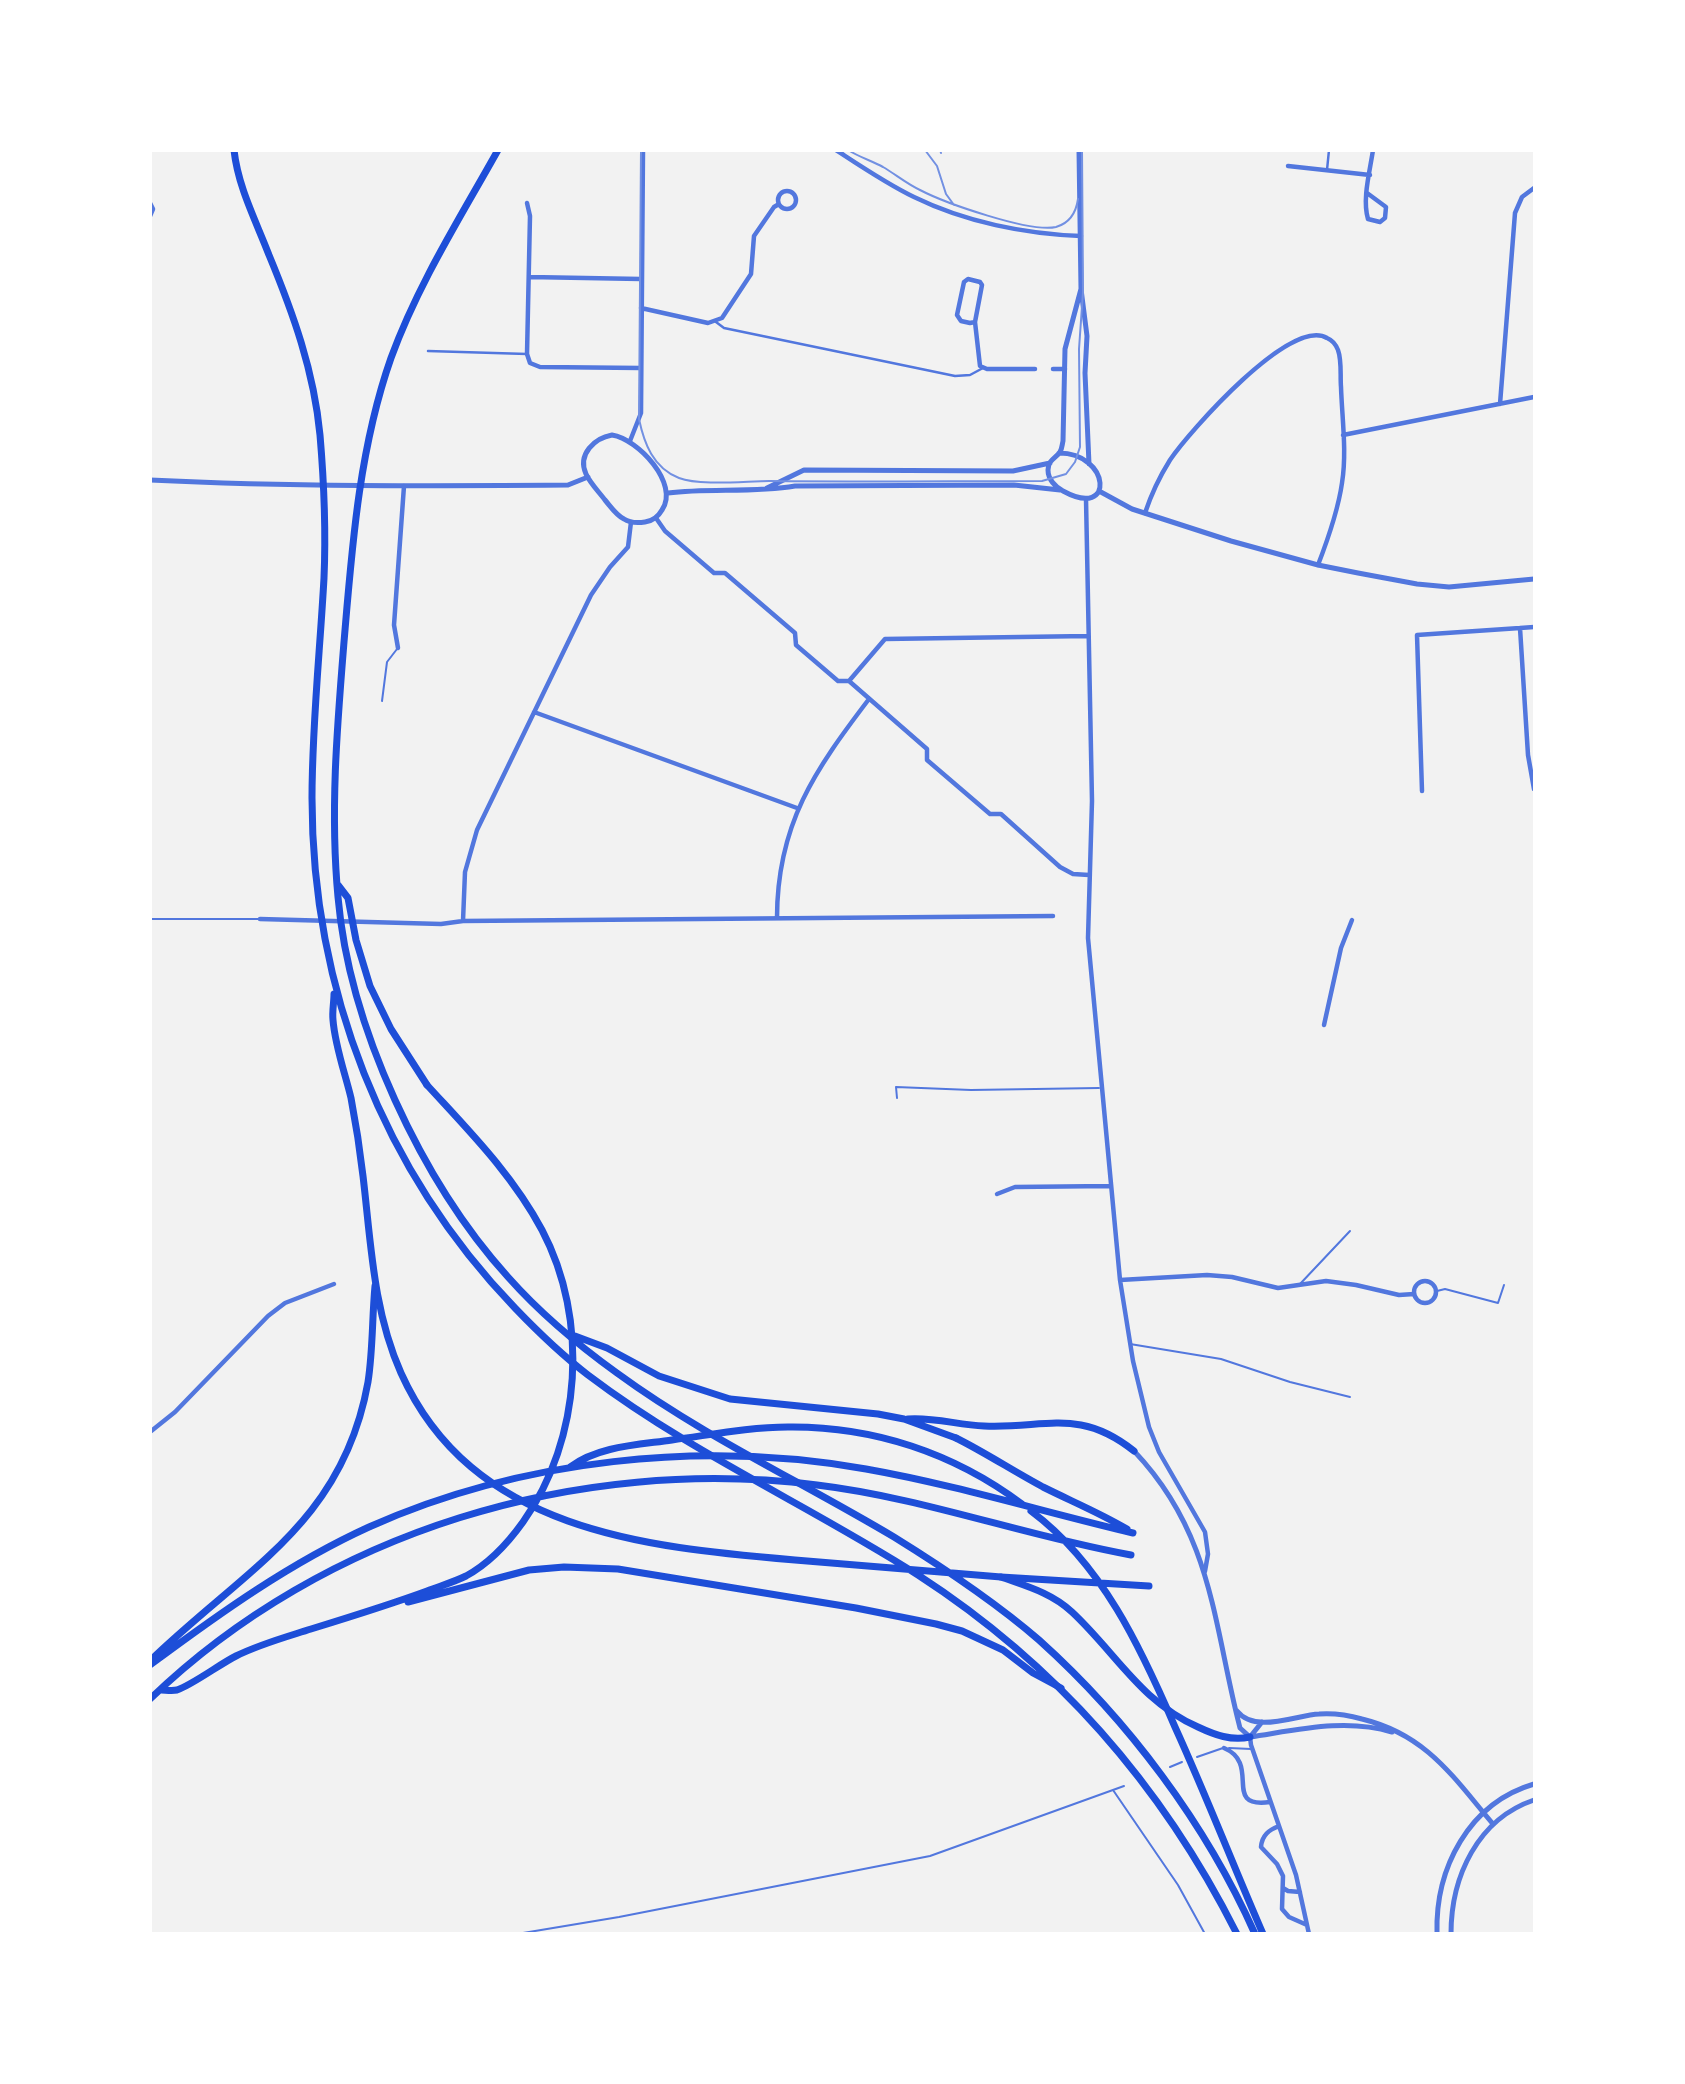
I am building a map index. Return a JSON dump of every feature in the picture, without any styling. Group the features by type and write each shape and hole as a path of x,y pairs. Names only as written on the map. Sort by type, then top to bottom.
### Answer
{"highway":[{"path":"234,150 241,183 299,333 315,397 319,429 324,573 313,745 313,830 317,890 325,943 335,988 364,1077 401,1157 428,1202 463,1251 544,1338 585,1373 726,1465 890,1558 947,1595 1026,1655 1061,1688 1120,1752 1153,1795 1204,1869 1237,1934"},
{"path":"498,150 415,300 391,360 368,439 361,477 338,705 334,791 337,884 352,982 390,1089 439,1182 471,1232 510,1279 565,1332 618,1374 698,1426 892,1536 987,1598 1077,1676 1132,1738 1172,1790 1208,1844 1255,1934"},
{"path":"160,1690 177,1690 238,1655 262,1645 390,1605 466,1576 494,1556 515,1534 543,1491 555,1466 568,1414 572,1381 569,1311 555,1260 543,1231 498,1162 427,1085 391,1029 370,986 356,940 348,898 337,884"},
{"path":"335,988 333,1021 358,1141 374,1286 382,1319 402,1375 419,1406 443,1438 486,1479 548,1515 575,1525 609,1535 677,1547 1000,1577 1149,1586"},
{"path":"150,1663 175,1636 248,1575 296,1530 330,1484 350,1444 363,1405 371,1355 374,1286"},
{"path":"565,1332 607,1349 659,1376 730,1399 904,1419 929,1418 973,1426 1066,1422 1111,1434 1134,1451"},
{"path":"150,1663 264,1584 369,1527 464,1493 569,1467 660,1457 708,1456 819,1462 866,1469 951,1488 1133,1533 1104,1515 1039,1485 989,1454 956,1438 904,1419"},
{"path":"569,1467 588,1455 623,1447 788,1427 869,1435 908,1443 979,1475 1012,1496 1036,1514 1074,1552 1108,1595 1129,1630 1150,1669 1263,1934"},
{"path":"150,1699 200,1655 276,1603 322,1576 389,1544 454,1518 532,1497 597,1486 713,1478 817,1485 936,1507 1084,1546 1131,1555"},
{"path":"390,1605 425,1599 484,1580 529,1570 564,1567 618,1569 936,1623 1003,1650 1041,1678 1061,1688"},
{"path":"1000,1577 1037,1590 1072,1611 1137,1685 1186,1722 1221,1737 1250,1737"}],"street":[{"path":"630,440 640,413 643,150"},
{"path":"836,150 892,185 937,207 1031,232 1081,236"},
{"path":"1079,150 1081,289 1087,336 1085,373 1089,464"},
{"path":"1327,170 1329,150"},
{"path":"1367,194 1386,207 1385,218 1380,222 1368,219 1367,194 1373,150"},
{"path":"1288,166 1370,175"},
{"path":"1500,404 1516,207 1522,197 1535,188"},
{"path":"789,191 794,195 795,202 791,208 784,208 779,204 778,197 782,192 789,191"},
{"path":"150,202 153,209 150,216"},
{"path":"527,203 530,216 527,354 530,363 540,368 641,368"},
{"path":"641,308 708,323 722,318 751,274 754,236 779,204"},
{"path":"529,277 641,279"},
{"path":"975,322 961,321 957,315 964,282 968,279 982,285 975,322 978,360 983,368"},
{"path":"1060,490 1051,480 1048,471 1050,463 1059,453 1065,426 1065,349 1081,289"},
{"path":"716,322 724,328 955,376 970,375 983,368 1035,369"},
{"path":"1145,513 1164,469 1206,414 1270,358 1303,337 1318,334 1327,338 1338,350 1343,435 1342,480 1338,504 1318,565"},
{"path":"428,351 527,354"},
{"path":"1054,369 1065,369"},
{"path":"1343,435 1535,397"},
{"path":"612,435 630,440 663,479 668,493 665,507 656,518 641,523 631,522 620,516 588,477 584,468 586,456 594,441 612,435"},
{"path":"668,493 701,489 795,486 1014,485 1060,490 1086,499 1093,498 1100,491 1101,478 1089,464 1070,454 1059,453"},
{"path":"766,488 804,470 1013,471 1050,463"},
{"path":"150,480 374,487 568,485 588,477"},
{"path":"398,648 394,625 404,486"},
{"path":"1100,491 1145,513 1318,565 1432,586 1449,587 1535,579"},
{"path":"1086,499 1092,801 1088,937 1120,1280 1140,1397 1159,1452 1205,1532 1208,1554 1205,1571"},
{"path":"656,518 665,531 714,573 725,573 795,634 796,645 835,680 849,681 926,749 927,760 990,814 1000,814 1067,872 1088,875"},
{"path":"463,921 466,872 477,830 591,595 628,547 631,522"},
{"path":"1422,791 1417,635 1535,627"},
{"path":"1520,628 1535,789"},
{"path":"849,681 885,639 1088,636"},
{"path":"777,918 779,875 784,848 797,808 823,761 869,699"},
{"path":"534,712 797,808"},
{"path":"260,919 441,923 1053,916"},
{"path":"1324,1025 1341,947 1352,920"},
{"path":"997,1194 1015,1187 1111,1186"},
{"path":"1120,1280 1208,1275 1232,1277 1278,1288 1298,1286 1316,1280 1399,1296 1414,1294"},
{"path":"1425,1281 1433,1284 1437,1292 1434,1300 1425,1304 1418,1301 1414,1294 1417,1285 1425,1281"},
{"path":"150,1432 175,1412 268,1316 285,1303 334,1284"},
{"path":"1134,1451 1173,1500 1193,1539 1205,1571 1240,1728 1250,1737 1296,1875 1309,1934"},
{"path":"1235,1708 1246,1719 1262,1722 1314,1714 1336,1714 1385,1726 1405,1737 1447,1768 1493,1824"},
{"path":"1250,1737 1262,1722"},
{"path":"1250,1737 1345,1724 1371,1726 1405,1737"},
{"path":"1224,1748 1230,1751 1241,1766 1244,1777 1243,1795 1247,1800 1270,1802"},
{"path":"1437,1934 1440,1894 1449,1861 1467,1831 1483,1812 1514,1791 1535,1784"},
{"path":"1451,1934 1455,1897 1464,1867 1479,1840 1493,1824 1509,1812 1535,1800"},
{"path":"1279,1826 1271,1829 1261,1847 1277,1864 1283,1876 1282,1909 1289,1917 1307,1925"},
{"path":"1283,1876 1296,1875"},
{"path":"1283,1888 1300,1892"}],"lane":[{"path":"382,701 387,662 398,648"},
{"path":"150,919 260,919"},
{"path":"897,1098 897,1087 971,1090 1100,1088"},
{"path":"1298,1286 1350,1231"},
{"path":"1437,1292 1445,1289 1498,1303 1504,1285"},
{"path":"1130,1344 1220,1359 1290,1382 1350,1397"},
{"path":"1197,1757 1224,1748 1252,1749"},
{"path":"1170,1767 1182,1762"},
{"path":"517,1934 619,1917 930,1856 1124,1786"},
{"path":"1112,1790 1178,1885 1205,1934"}],"tram line":[{"path":"641,150 639,419 647,446 662,468 679,478 699,482 1042,481 1066,474 1075,462 1080,447 1082,150"},
{"path":"848,150 932,196 988,216 1027,226 1044,228 1065,223 1072,217 1078,199"},
{"path":"925,150 937,166 946,194 954,205"}]}
